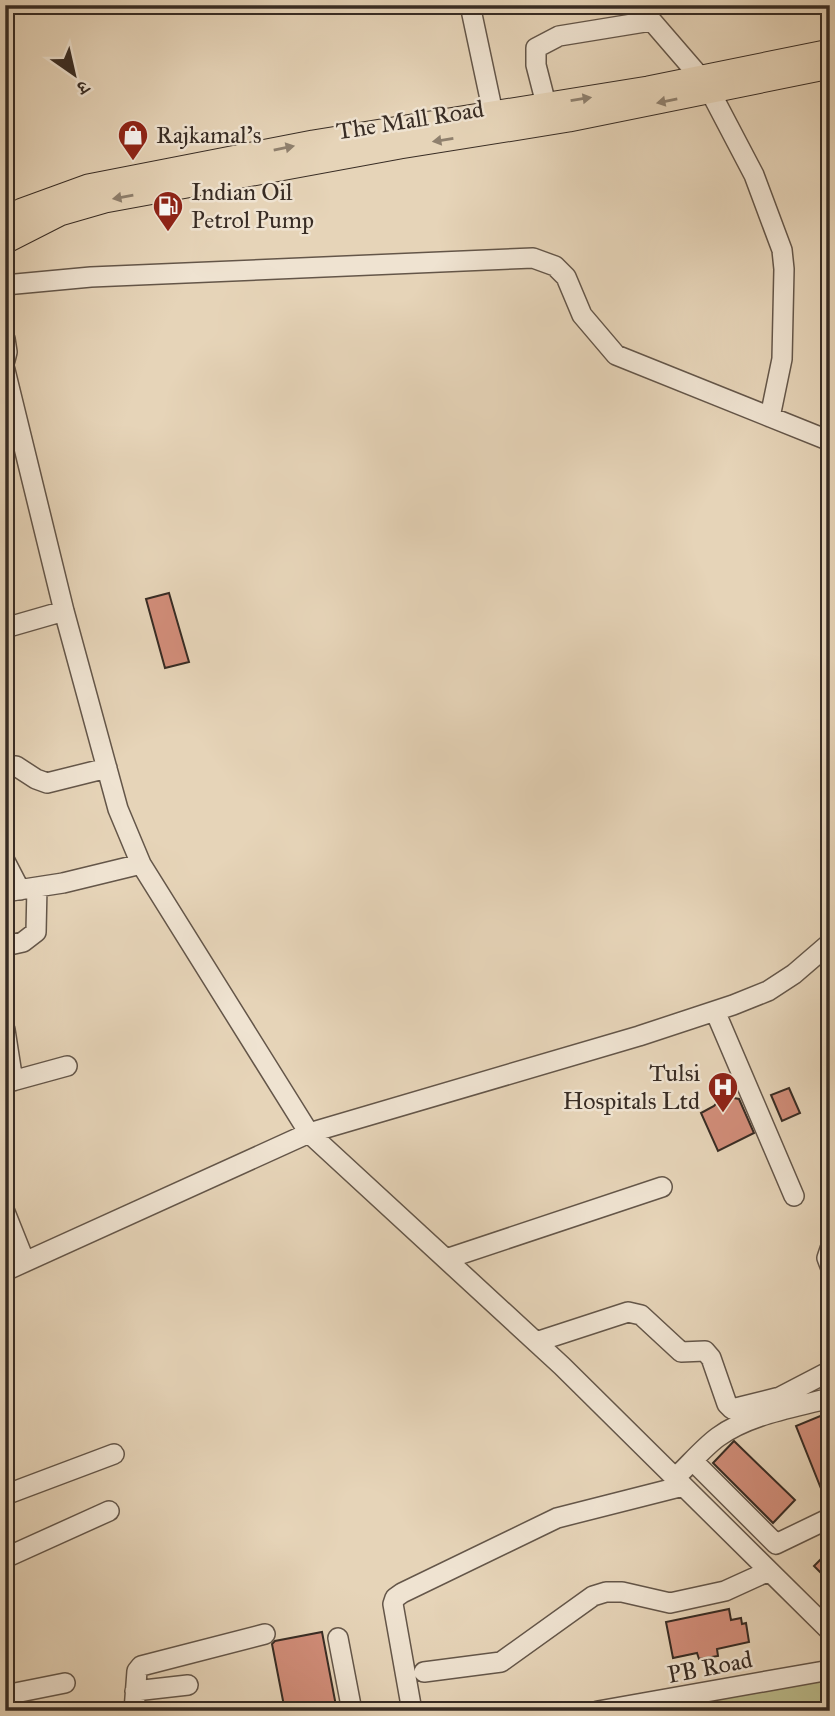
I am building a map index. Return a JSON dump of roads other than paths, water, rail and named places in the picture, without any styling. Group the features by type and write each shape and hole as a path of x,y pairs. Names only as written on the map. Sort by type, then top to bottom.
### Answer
{"main road":[{"name":"The Mall Road","path":"713,84 830,51"},
{"name":"The Mall Road","path":"5,219 88,186 202,174 400,147 540,112 830,67"},
{"name":"The Mall Road","path":"5,242 60,214 313,142 493,113 540,112"}],"street":[{"path":"470,5 493,113"},
{"path":"638,5 713,84 754,175 782,250 782,359 770,417"},
{"path":"540,112 536,48 559,36 651,21"},
{"path":"5,285 91,277 533,258 555,266 566,277 582,315 616,355 830,441"},
{"path":"5,339 6,372 64,611 118,809 141,864 309,1133 536,1342 830,1631"},
{"path":"5,628 64,611"},
{"path":"5,767 22,768 36,779 47,783 107,768"},
{"path":"5,861 21,890 36,932 23,942 5,946"},
{"path":"21,890 141,864"},
{"path":"5,1212 12,1272 309,1133 639,1036 768,991 794,974 830,943"},
{"path":"715,1011 794,1196"},
{"path":"5,1030 9,1082 67,1066"},
{"path":"446,1259 662,1186"},
{"path":"830,1249 827,1258 830,1266"},
{"path":"536,1342 635,1312 681,1352 705,1351 711,1358 727,1404 732,1409 780,1396 830,1371"},
{"path":"412,1711 393,1604 395,1598 557,1518 679,1482 693,1461 716,1439 748,1420 830,1398"},
{"path":"5,1495 114,1454"},
{"path":"693,1461 776,1544 830,1518"},
{"path":"5,1558 109,1511"},
{"path":"424,1672 501,1662 593,1596 606,1592 622,1592 670,1603 725,1591 769,1571"},
{"path":"188,1685 134,1701 137,1671 145,1664 265,1634"},
{"path":"338,1638 352,1711"},
{"name":"PB Road","path":"598,1711 656,1707 830,1670"},
{"path":"5,1695 65,1683"}],"place":[{"name":"Rajkamal's","path":"133,162"},
{"name":"Indian Oil Petrol Pump","path":"168,233"},
{"name":"Tulsi Hospitals Ltd","path":"723,1114"}]}
